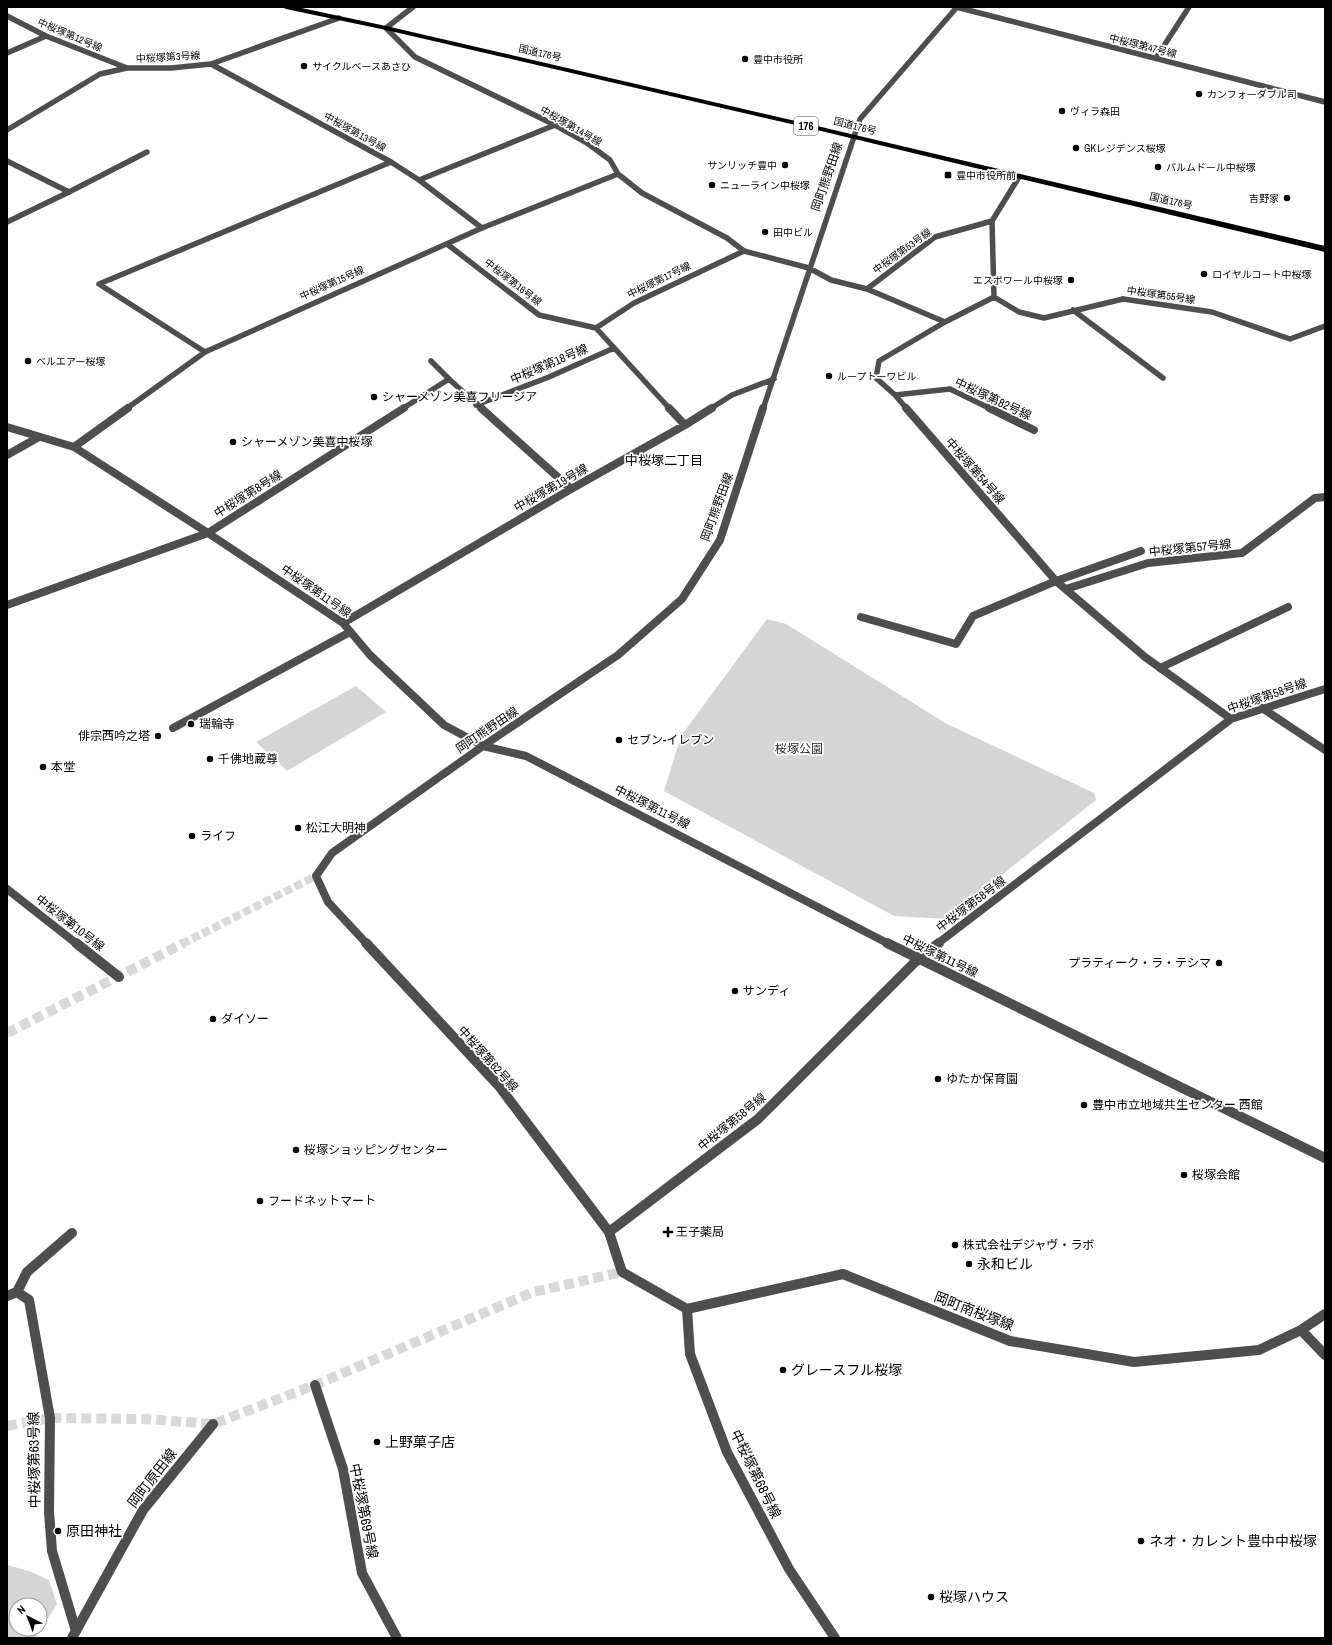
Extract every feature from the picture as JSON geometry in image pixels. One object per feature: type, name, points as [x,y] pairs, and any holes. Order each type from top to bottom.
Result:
[{"type":"highway","name":"国道176号","points":[[286,7],[386,28],[854,137],[1325,249]]},
{"type":"street","points":[[386,28],[413,7]]},
{"type":"street","name":"中桜塚第47号線","points":[[957,7],[1325,102]]},
{"type":"street","name":"岡町熊野田線","points":[[316,876],[332,853],[483,746],[618,655],[682,599],[720,540],[774,379],[809,268],[860,119],[957,7]]},
{"type":"street","points":[[1156,58],[1189,7]]},
{"type":"street","name":"中桜塚第12号線","points":[[7,16],[46,36],[127,68]]},
{"type":"street","name":"中桜塚第3号線","points":[[7,130],[100,74],[127,68],[171,68],[211,64],[339,18]]},
{"type":"street","name":"中桜塚第14号線","points":[[386,28],[415,57],[555,125],[610,160],[618,174],[642,193],[727,238],[744,251],[809,268]]},
{"type":"street","points":[[7,53],[46,36]]},
{"type":"street","name":"中桜塚第13号線","points":[[211,64],[391,162],[419,180],[482,228]]},
{"type":"street","points":[[419,180],[555,125]]},
{"type":"street","points":[[7,222],[148,152]]},
{"type":"street","points":[[7,161],[69,192]]},
{"type":"street","points":[[205,352],[98,284],[391,162]]},
{"type":"street","name":"中桜塚第15号線","points":[[74,447],[205,352],[482,228],[618,174]]},
{"type":"street","points":[[994,297],[992,221],[1019,177]]},
{"type":"street","name":"中桜塚第53号線","points":[[867,289],[936,237],[992,221]]},
{"type":"street","name":"中桜塚第16号線","points":[[448,244],[539,315],[596,328]]},
{"type":"street","name":"中桜塚第17号線","points":[[596,328],[634,303],[744,251]]},
{"type":"street","name":"中桜塚第53号線","points":[[809,268],[831,280],[867,289],[945,322]]},
{"type":"street","name":"中桜塚第55号線","points":[[994,297],[1019,312],[1044,318],[1123,299],[1212,312],[1290,339],[1325,326]]},
{"type":"street","name":"中桜塚第54号線","points":[[994,297],[945,322],[879,361],[876,378],[895,395],[1056,581],[1160,668],[1231,719]]},
{"type":"street","points":[[1073,310],[1163,378]]},
{"type":"street","points":[[596,328],[685,425]]},
{"type":"street","name":"中桜塚第18号線","points":[[476,405],[549,377],[614,348]]},
{"type":"street","points":[[431,361],[448,380],[571,489]]},
{"type":"street","name":"中桜塚第19号線","points":[[343,623],[571,489],[685,425],[732,395],[774,379]]},
{"type":"street","name":"中桜塚第8号線","points":[[7,605],[208,533],[448,380]]},
{"type":"street","name":"中桜塚第82号線","points":[[895,395],[950,389],[1034,430]]},
{"type":"street","name":"中桜塚第11号線","points":[[7,427],[74,447],[208,533],[343,623],[370,655],[444,725],[483,746],[526,756],[918,959],[1325,1158]]},
{"type":"street","points":[[7,455],[39,437]]},
{"type":"street","name":"中桜塚第57号線","points":[[1066,589],[1148,563],[1242,553],[1315,498],[1325,496]]},
{"type":"street","points":[[860,617],[956,644],[973,616],[1056,581],[1141,551]]},
{"type":"street","points":[[1160,668],[1288,608]]},
{"type":"street","points":[[173,728],[350,632]]},
{"type":"street","name":"中桜塚第58号線","points":[[609,1232],[758,1119],[918,959],[1231,719],[1325,689]]},
{"type":"street","points":[[1262,708],[1325,750]]},
{"type":"street","name":"中桜塚第62号線","points":[[316,876],[328,902],[499,1086],[609,1232],[622,1272],[687,1309]]},
{"type":"street","name":"中桜塚第10号線","points":[[7,889],[119,977]]},
{"type":"street","name":"中桜塚第63号線","points":[[72,1233],[27,1272],[12,1294],[29,1300],[31,1308],[50,1418],[49,1512],[52,1551],[74,1634]]},
{"type":"street","name":"岡町南桜塚線","points":[[687,1309],[843,1274],[1010,1341],[1134,1362],[1259,1350],[1301,1330],[1325,1314]]},
{"type":"street","name":"中桜塚第68号線","points":[[687,1309],[690,1354],[728,1452],[789,1569],[835,1638]]},
{"type":"street","points":[[1301,1330],[1325,1355]]},
{"type":"street","name":"中桜塚第69号線","points":[[315,1385],[343,1469],[362,1573],[397,1638]]},
{"type":"street","name":"岡町原田線","points":[[74,1634],[143,1510],[213,1424]]},
{"type":"green space","name":"桜塚公園","points":[[767,619],[786,624],[947,724],[1094,793],[1096,800],[946,919],[894,916],[664,791],[681,736]]},
{"type":"green space","points":[[356,686],[386,712],[287,771],[256,742]]},
{"type":"green space","points":[[7,1565],[29,1571],[49,1580],[57,1604],[48,1618],[48,1597],[8,1597],[8,1637],[35,1638],[7,1638]]},
{"type":"tunnel","points":[[182,944],[316,876]]},
{"type":"tunnel","points":[[7,1033],[184,943]]},
{"type":"tunnel","points":[[7,1426],[50,1418],[145,1419],[213,1424],[315,1385],[533,1292],[622,1272]]},
{"type":"place","name":"豊中市役所","points":[[745,59]]},
{"type":"place","name":"サイクルベースあさひ","points":[[304,66]]},
{"type":"place","name":"カンフォーダブル司","points":[[1199,94]]},
{"type":"place","name":"ヴィラ森田","points":[[1062,111]]},
{"type":"place","name":"GKレジデンス桜塚","points":[[1076,148]]},
{"type":"place","name":"サンリッチ豊中","points":[[785,165]]},
{"type":"place","name":"パルムドール中桜塚","points":[[1158,167]]},
{"type":"place","name":"豊中市役所前","points":[[948,175]]},
{"type":"place","name":"ニューライン中桜塚","points":[[712,185]]},
{"type":"place","name":"吉野家","points":[[1287,198]]},
{"type":"place","name":"田中ビル","points":[[765,232]]},
{"type":"place","name":"ロイヤルコート中桜塚","points":[[1204,274]]},
{"type":"place","name":"エスポワール中桜塚","points":[[1071,280]]},
{"type":"place","name":"ベルエアー桜塚","points":[[28,361]]},
{"type":"place","name":"ループトーワビル","points":[[829,376]]},
{"type":"place","name":"シャーメゾン美喜フリージア","points":[[374,397]]},
{"type":"place","name":"シャーメゾン美喜中桜塚","points":[[233,442]]},
{"type":"place","name":"瑞輪寺","points":[[191,724]]},
{"type":"place","name":"俳宗西吟之塔","points":[[158,736]]},
{"type":"place","name":"セブン-イレブン","points":[[619,740]]},
{"type":"place","name":"千佛地蔵尊","points":[[210,759]]},
{"type":"place","name":"本堂","points":[[43,767]]},
{"type":"place","name":"松江大明神","points":[[298,828]]},
{"type":"place","name":"ライフ","points":[[192,836]]},
{"type":"place","name":"プラティーク・ラ・テシマ","points":[[1219,963]]},
{"type":"place","name":"サンディ","points":[[735,991]]},
{"type":"place","name":"ダイソー","points":[[213,1019]]},
{"type":"place","name":"ゆたか保育園","points":[[938,1079]]},
{"type":"place","name":"豊中市立地域共生センター 西館","points":[[1084,1105]]},
{"type":"place","name":"桜塚ショッピングセンター","points":[[296,1150]]},
{"type":"place","name":"桜塚会館","points":[[1184,1175]]},
{"type":"place","name":"フードネットマート","points":[[260,1201]]},
{"type":"place","name":"王子薬局","points":[[668,1232]]},
{"type":"place","name":"株式会社デジャヴ・ラボ","points":[[955,1245]]},
{"type":"place","name":"永和ビル","points":[[969,1264]]},
{"type":"place","name":"グレースフル桜塚","points":[[783,1370]]},
{"type":"place","name":"上野菓子店","points":[[377,1442]]},
{"type":"place","name":"原田神社","points":[[58,1531]]},
{"type":"place","name":"ネオ・カレント豊中中桜塚","points":[[1141,1541]]},
{"type":"place","name":"桜塚ハウス","points":[[931,1597]]},
{"type":"district","name":"中桜塚二丁目","points":[[664,460]]}]
